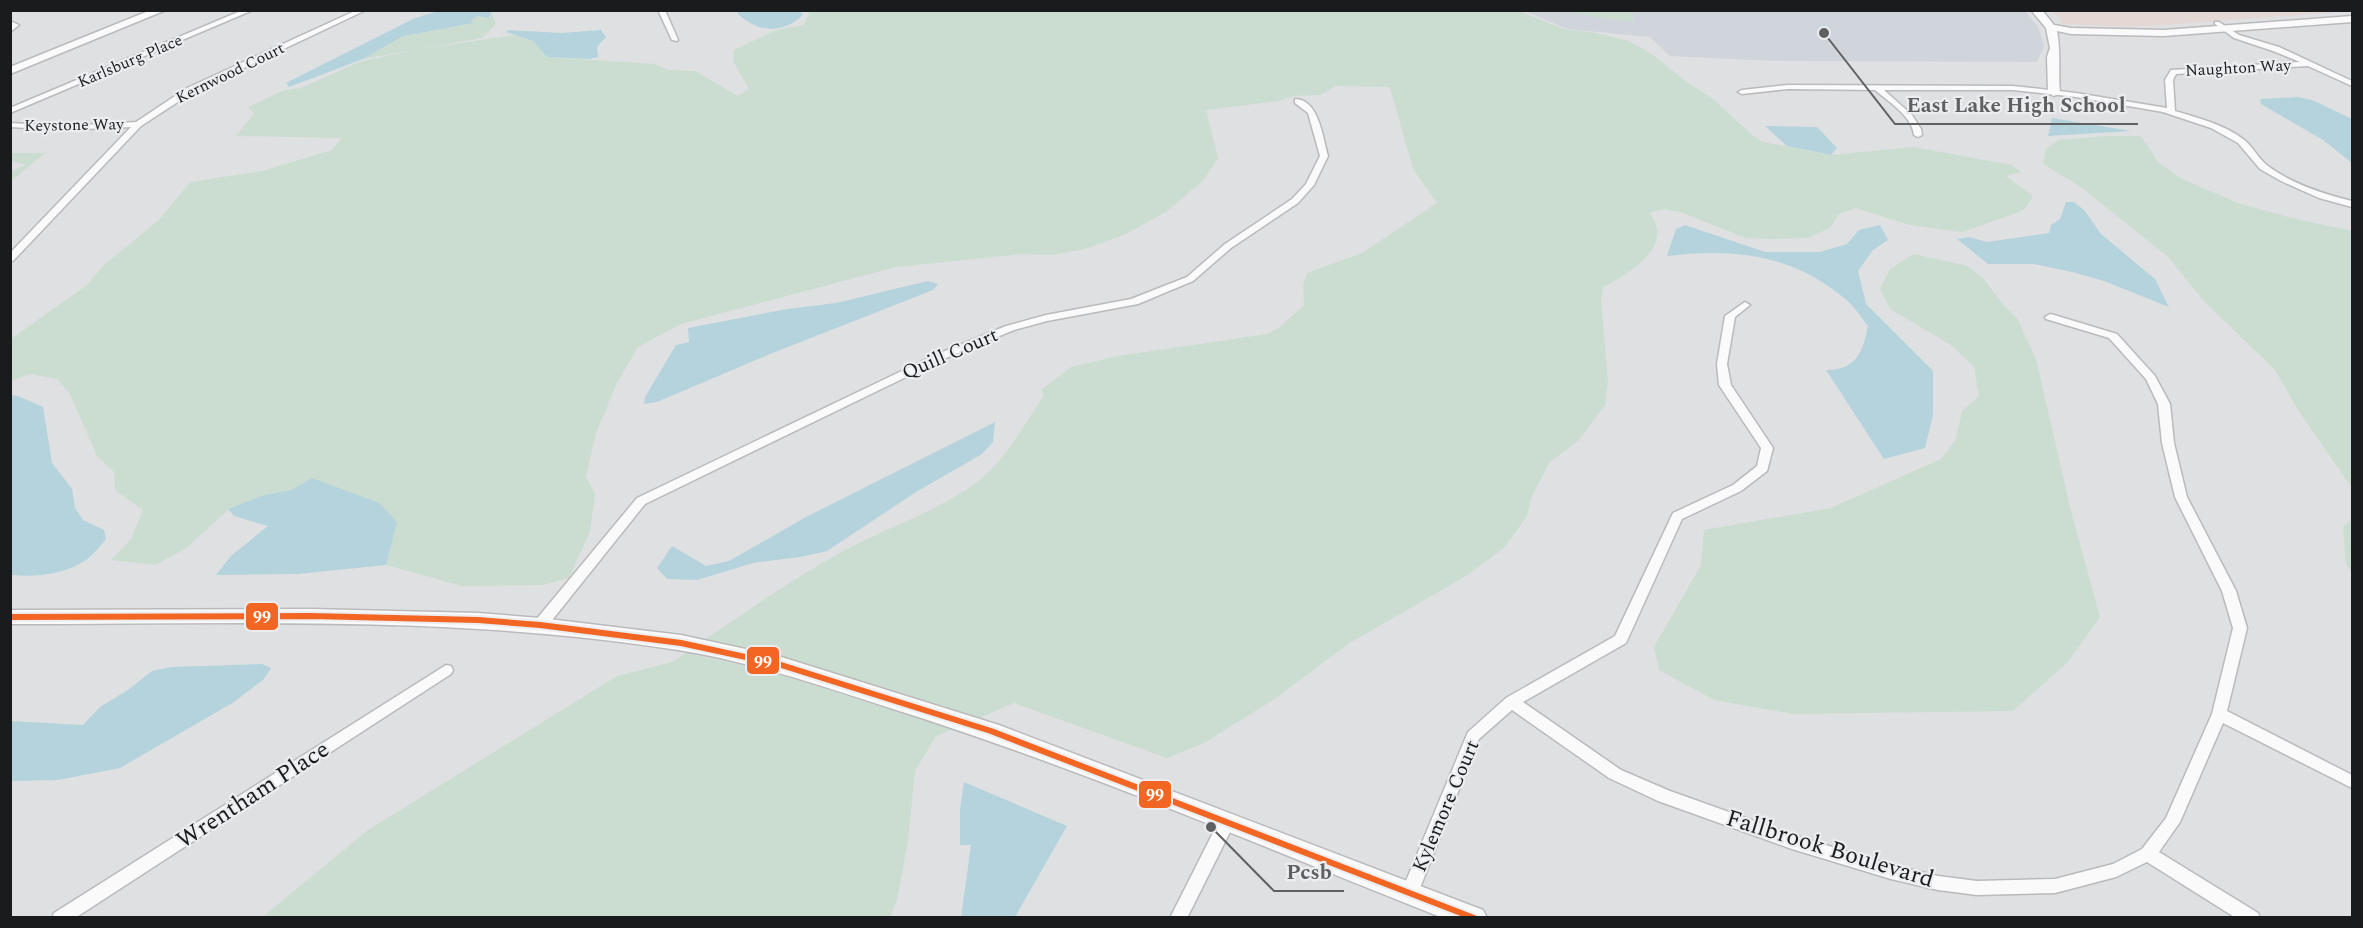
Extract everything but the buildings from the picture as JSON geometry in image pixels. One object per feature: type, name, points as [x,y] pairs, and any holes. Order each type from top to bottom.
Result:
[{"type":"street","points":[[10,70],[161,10]]},
{"type":"street","name":"Karlsburg Place","points":[[10,111],[250,10]]},
{"type":"street","name":"Kernwood Court","points":[[10,259],[138,124],[190,90],[363,10]]},
{"type":"street","points":[[661,10],[675,40]]},
{"type":"street","points":[[2036,10],[2051,27],[2055,48],[2052,57],[2054,93]]},
{"type":"street","points":[[2224,26],[2352,12]]},
{"type":"street","points":[[2051,27],[2125,34],[2352,19]]},
{"type":"street","points":[[2224,26],[2254,44],[2273,48],[2352,84]]},
{"type":"street","points":[[2224,26],[2271,44],[2273,48]]},
{"type":"street","name":"Naughton Way","points":[[2171,112],[2169,80],[2174,72],[2308,64]]},
{"type":"street","points":[[1742,92],[1788,87],[2013,88],[2171,112],[2214,126],[2241,141],[2264,167],[2284,179],[2322,196],[2352,204]]},
{"type":"street","points":[[1878,88],[1913,121],[1919,129],[1918,135]]},
{"type":"street","name":"Quill Court","points":[[540,625],[642,501],[650,496],[937,358],[1010,328],[1046,318],[1134,302],[1190,279],[1228,246],[1295,201],[1310,184],[1324,156],[1312,112],[1298,101]]},
{"type":"street","name":"Keystone Way","points":[[10,125],[63,128],[138,124]]},
{"type":"street","name":"Kylemore Court","points":[[1410,893],[1473,736],[1511,702],[1621,639],[1677,516],[1737,488],[1763,468],[1767,448],[1725,385],[1722,364],[1730,316],[1745,305]]},
{"type":"street","name":"Fallbrook Boulevard","points":[[1511,702],[1616,774],[1648,789],[1792,842],[1938,884],[1977,888],[2055,886],[2116,870],[2148,854],[2172,822],[2219,714],[2240,628],[2229,591],[2181,497],[2168,443],[2164,404],[2151,378],[2113,336],[2050,317]]},
{"type":"street","points":[[10,617],[311,616],[478,620],[540,625],[681,643],[778,664],[991,731],[1474,918]]},
{"type":"street","name":"Wrentham Place","points":[[60,918],[446,670]]},
{"type":"street","points":[[2219,714],[2352,782]]},
{"type":"street","points":[[1178,918],[1227,822]]},
{"type":"street","points":[[2148,854],[2252,918]]},
{"type":"shaded area","points":[[2352,10],[2149,26],[2062,24],[2059,16],[2051,11]]},
{"type":"shaded area","points":[[1525,11],[2025,11],[2038,27],[2044,46],[2037,62],[1775,61],[1670,56],[1650,37],[1567,29]]},
{"type":"green space","points":[[810,11],[1519,11],[1564,29],[1597,33],[1629,41],[1653,55],[1688,83],[1712,98],[1752,135],[1763,142],[1831,155],[1913,147],[2012,165],[2021,172],[2006,176],[2033,196],[2025,209],[1962,232],[1909,225],[1856,208],[1839,214],[1830,228],[1808,238],[1746,238],[1683,213],[1666,209],[1650,212],[1656,225],[1657,235],[1654,245],[1640,263],[1603,287],[1601,301],[1608,381],[1605,405],[1579,440],[1550,462],[1532,496],[1527,516],[1504,548],[1466,576],[1348,644],[1276,698],[1206,742],[1167,758],[1014,703],[979,718],[783,657],[704,640],[828,559],[946,502],[977,482],[1014,442],[1044,395],[1041,390],[1071,367],[1118,356],[1267,334],[1279,328],[1304,305],[1303,285],[1307,273],[1362,253],[1437,203],[1413,169],[1390,87],[1335,86],[1321,95],[1294,96],[1278,101],[1206,110],[1218,158],[1203,181],[1166,212],[1126,234],[1085,249],[1052,255],[1023,254],[896,267],[681,324],[638,347],[616,385],[596,433],[586,476],[595,494],[590,532],[569,578],[542,585],[462,586],[386,565],[396,522],[312,478],[291,490],[264,495],[229,509],[185,549],[155,565],[111,560],[131,539],[143,510],[115,490],[114,472],[97,456],[70,394],[57,379],[30,374],[11,381],[11,339],[87,285],[104,265],[160,219],[190,182],[262,171],[332,150],[341,138],[236,136],[254,114],[248,107],[282,91],[301,88],[359,62],[419,49],[515,35],[533,41],[547,57],[655,64],[668,70],[695,71],[738,96],[749,89],[733,61],[734,50],[776,30],[804,25]]},
{"type":"green space","points":[[1571,11],[1633,11],[1634,22],[1590,16]]},
{"type":"green space","points":[[492,13],[496,24],[482,38],[363,59],[403,36],[470,21],[477,16],[489,18]]},
{"type":"green space","points":[[2141,136],[2158,162],[2182,179],[2238,203],[2352,231],[2352,488],[2298,410],[2275,370],[2203,300],[2168,257],[2081,187],[2043,164],[2046,149],[2059,140]]},
{"type":"green space","points":[[11,153],[45,153],[11,181],[11,171],[27,165],[11,161]]},
{"type":"green space","points":[[1914,254],[1968,266],[1983,278],[2017,318],[2036,359],[2071,511],[2100,617],[2067,663],[2013,711],[1793,714],[1714,700],[1659,670],[1654,647],[1701,565],[1704,530],[1831,508],[1941,459],[1956,439],[1962,411],[1979,396],[1974,367],[1951,345],[1890,309],[1880,289],[1890,269]]},
{"type":"green space","points":[[2352,519],[2352,571],[2346,565],[2343,527]]},
{"type":"green space","points":[[686,653],[773,672],[953,729],[936,736],[915,771],[908,841],[897,900],[890,917],[261,918],[368,830],[617,676],[672,662]]},
{"type":"water","points":[[438,11],[492,11],[489,18],[477,16],[471,21],[473,23],[403,36],[363,59],[289,87],[286,83],[415,18]]},
{"type":"water","points":[[738,11],[800,11],[803,15],[787,26],[771,29],[754,25],[738,14]]},
{"type":"water","points":[[508,30],[562,33],[601,30],[606,37],[597,47],[598,57],[590,59],[547,57],[533,41],[506,32]]},
{"type":"water","points":[[2298,97],[2312,100],[2352,119],[2352,163],[2323,140],[2261,104],[2260,99]]},
{"type":"water","points":[[2052,118],[2131,131],[2048,136]]},
{"type":"water","points":[[1765,126],[1817,127],[1837,148],[1831,155],[1787,146]]},
{"type":"water","points":[[2066,202],[2074,202],[2085,211],[2101,234],[2155,279],[2169,307],[2104,281],[2072,272],[2034,264],[1988,264],[1957,239],[1969,237],[1987,242],[2049,233],[2051,225],[2060,219]]},
{"type":"water","points":[[1685,225],[1765,252],[1820,252],[1847,244],[1859,230],[1880,225],[1888,240],[1873,250],[1858,271],[1866,304],[1933,371],[1933,415],[1925,448],[1884,459],[1826,370],[1845,367],[1852,363],[1864,343],[1868,326],[1847,301],[1824,283],[1782,263],[1738,254],[1667,256],[1676,229]]},
{"type":"water","points":[[928,281],[938,284],[933,290],[770,354],[657,402],[644,404],[645,397],[676,345],[689,342],[688,328],[787,309],[836,303]]},
{"type":"water","points":[[11,395],[43,407],[52,463],[72,489],[75,508],[83,520],[104,530],[106,539],[91,556],[59,572],[30,576],[11,575]]},
{"type":"water","points":[[995,422],[993,442],[982,454],[916,492],[827,551],[753,563],[697,580],[667,579],[657,568],[672,546],[706,566],[729,561],[806,517]]},
{"type":"water","points":[[312,478],[379,503],[397,522],[386,565],[298,574],[216,575],[231,556],[268,526],[234,516],[228,509],[264,495],[291,490]]},
{"type":"water","points":[[262,664],[271,668],[263,680],[234,702],[120,768],[58,780],[11,781],[11,721],[83,725],[100,707],[128,690],[152,671],[171,667]]},
{"type":"water","points":[[964,782],[1067,826],[1015,917],[961,917],[971,845],[960,845],[960,810]]},
{"type":"transit line","name":"99","points":[[10,617],[311,616],[478,620],[540,625],[681,643],[778,664],[991,731],[1474,918]]},
{"type":"place","name":"East Lake High School","points":[[1824,33]]},
{"type":"place","name":"Pcsb","points":[[1211,827]]}]
